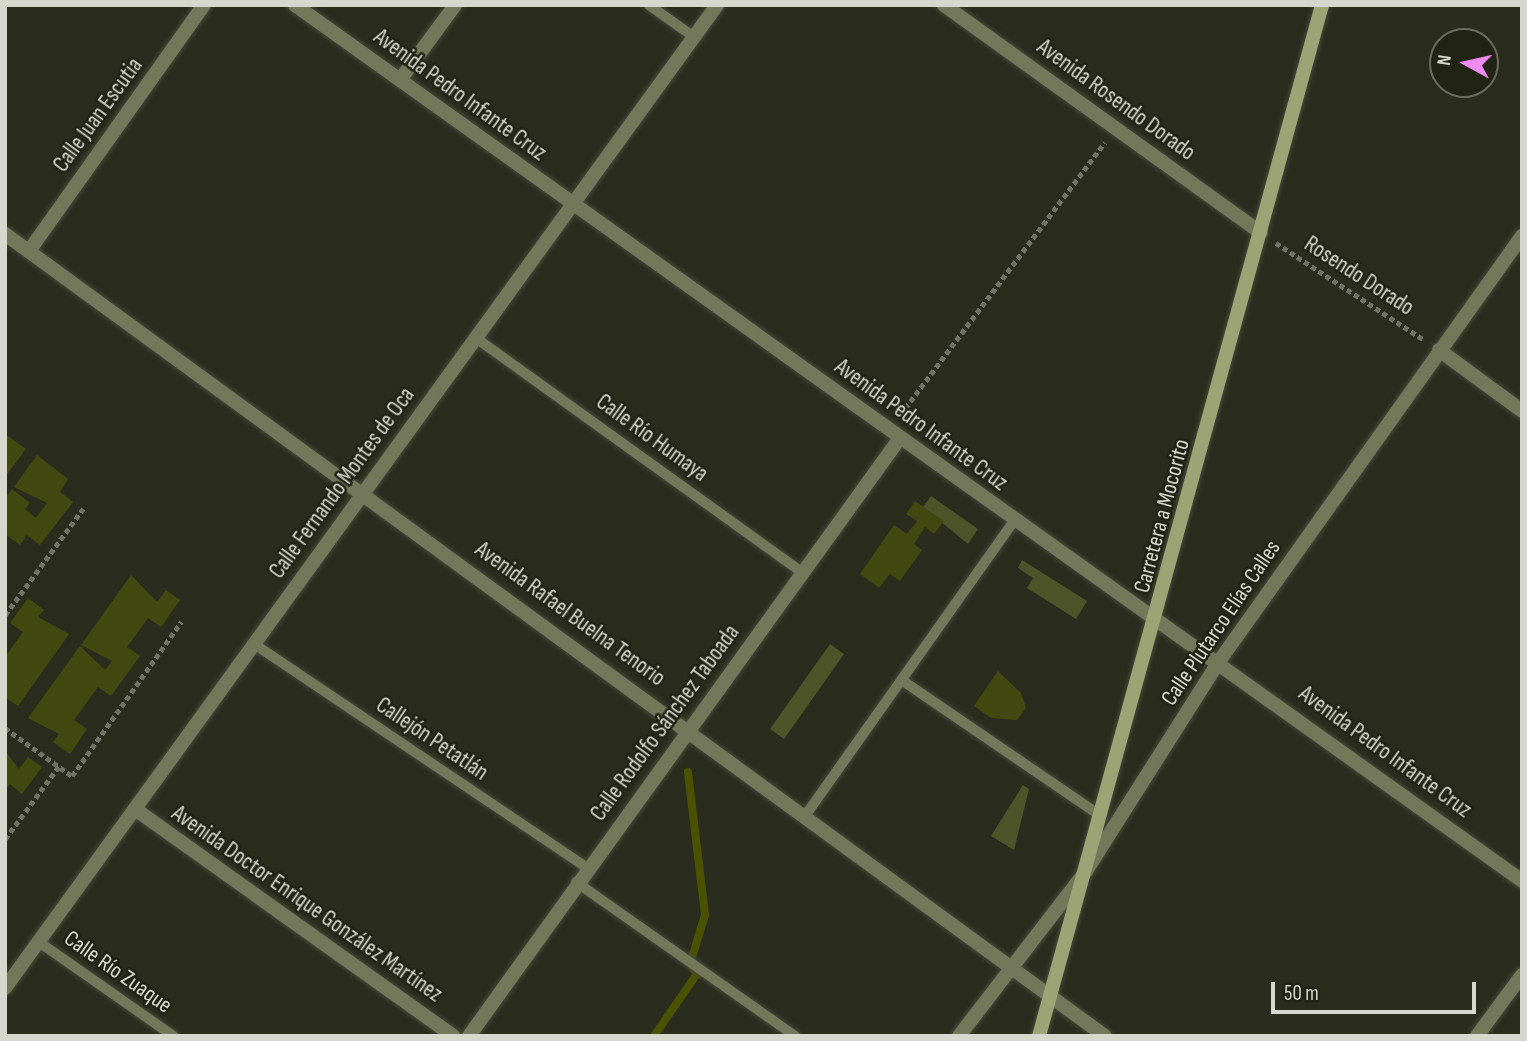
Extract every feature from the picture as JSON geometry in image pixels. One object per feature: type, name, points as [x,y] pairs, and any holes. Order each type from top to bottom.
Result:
[{"type":"main road","name":"Carretera a Mocorito","points":[[1039,1036],[1158,618],[1322,5]]},
{"type":"street","name":"Calle Juan Escutia","points":[[29,251],[204,5]]},
{"type":"street","name":"Avenida Pedro Infante Cruz","points":[[295,5],[1014,521],[1220,660],[1522,881]]},
{"type":"street","points":[[400,80],[455,5]]},
{"type":"street","name":"Calle Fernando Montes de Oca","points":[[5,988],[717,5]]},
{"type":"street","name":"Avenida Rosendo Dorado","points":[[944,5],[1261,233]]},
{"type":"street","name":"Avenida Rafael Buelna Tenorio","points":[[5,234],[365,491],[1105,1036]]},
{"type":"street","name":"Calle Plutarco Elías Calles","points":[[959,1036],[1009,965],[1086,871],[1220,660],[1522,236]]},
{"type":"street","points":[[1439,350],[1522,411]]},
{"type":"street","name":"Calle Rodolfo Sánchez Taboada","points":[[469,1036],[576,882],[803,573],[895,434]]},
{"type":"street","name":"Avenida Doctor Enrique González Martínez","points":[[135,809],[453,1036]]},
{"type":"street","points":[[1477,1036],[1522,975]]},
{"type":"lane","points":[[649,5],[694,37]]},
{"type":"lane","name":"Calle Río Humaya","points":[[476,338],[803,573]]},
{"type":"lane","points":[[805,816],[1014,521]]},
{"type":"lane","name":"Callejón Petatlán","points":[[254,644],[587,868]]},
{"type":"lane","points":[[903,681],[1101,816]]},
{"type":"lane","points":[[576,882],[796,1036]]},
{"type":"lane","name":"Calle Río Zuaque","points":[[38,942],[173,1036]]},
{"type":"path","points":[[895,434],[1116,128]]},
{"type":"path","name":"Rosendo Dorado","points":[[1261,233],[1439,350]]},
{"type":"path","points":[[5,615],[83,509]]},
{"type":"path","points":[[5,728],[72,776],[181,622]]},
{"type":"path","points":[[5,839],[59,766]]},
{"type":"green space","points":[[931,496],[978,529],[968,544],[923,507]]},
{"type":"green space","points":[[1022,560],[1087,601],[1076,619],[1027,588],[1033,578],[1018,568]]},
{"type":"green space","points":[[830,644],[844,654],[784,739],[770,729]]},
{"type":"green space","points":[[1023,785],[1029,789],[1014,850],[991,836]]},
{"type":"building","points":[[5,434],[26,449],[5,477]]},
{"type":"building","points":[[37,455],[68,479],[60,492],[73,502],[40,545],[27,535],[20,545],[5,534],[5,499],[12,489],[30,503],[25,509],[36,518],[47,503],[14,487]]},
{"type":"building","points":[[915,501],[944,521],[934,534],[925,527],[914,544],[922,550],[900,581],[890,574],[879,588],[860,574],[894,525],[907,534],[917,521],[906,514]]},
{"type":"building","points":[[131,575],[157,602],[166,590],[180,600],[161,627],[148,618],[127,647],[140,656],[111,696],[98,687],[74,720],[87,729],[70,754],[53,742],[59,734],[28,718],[80,646],[105,670],[112,661],[81,645]]},
{"type":"building","points":[[28,598],[44,610],[38,617],[69,634],[18,706],[5,697],[5,657],[23,632],[10,623]]},
{"type":"building","points":[[998,671],[1021,693],[1026,708],[1017,720],[991,718],[974,706]]},
{"type":"building","points":[[5,751],[19,769],[28,757],[42,767],[22,794],[10,784],[5,790]]},
{"type":"waterway","points":[[654,1036],[697,974],[690,964],[705,915],[688,772]]}]
